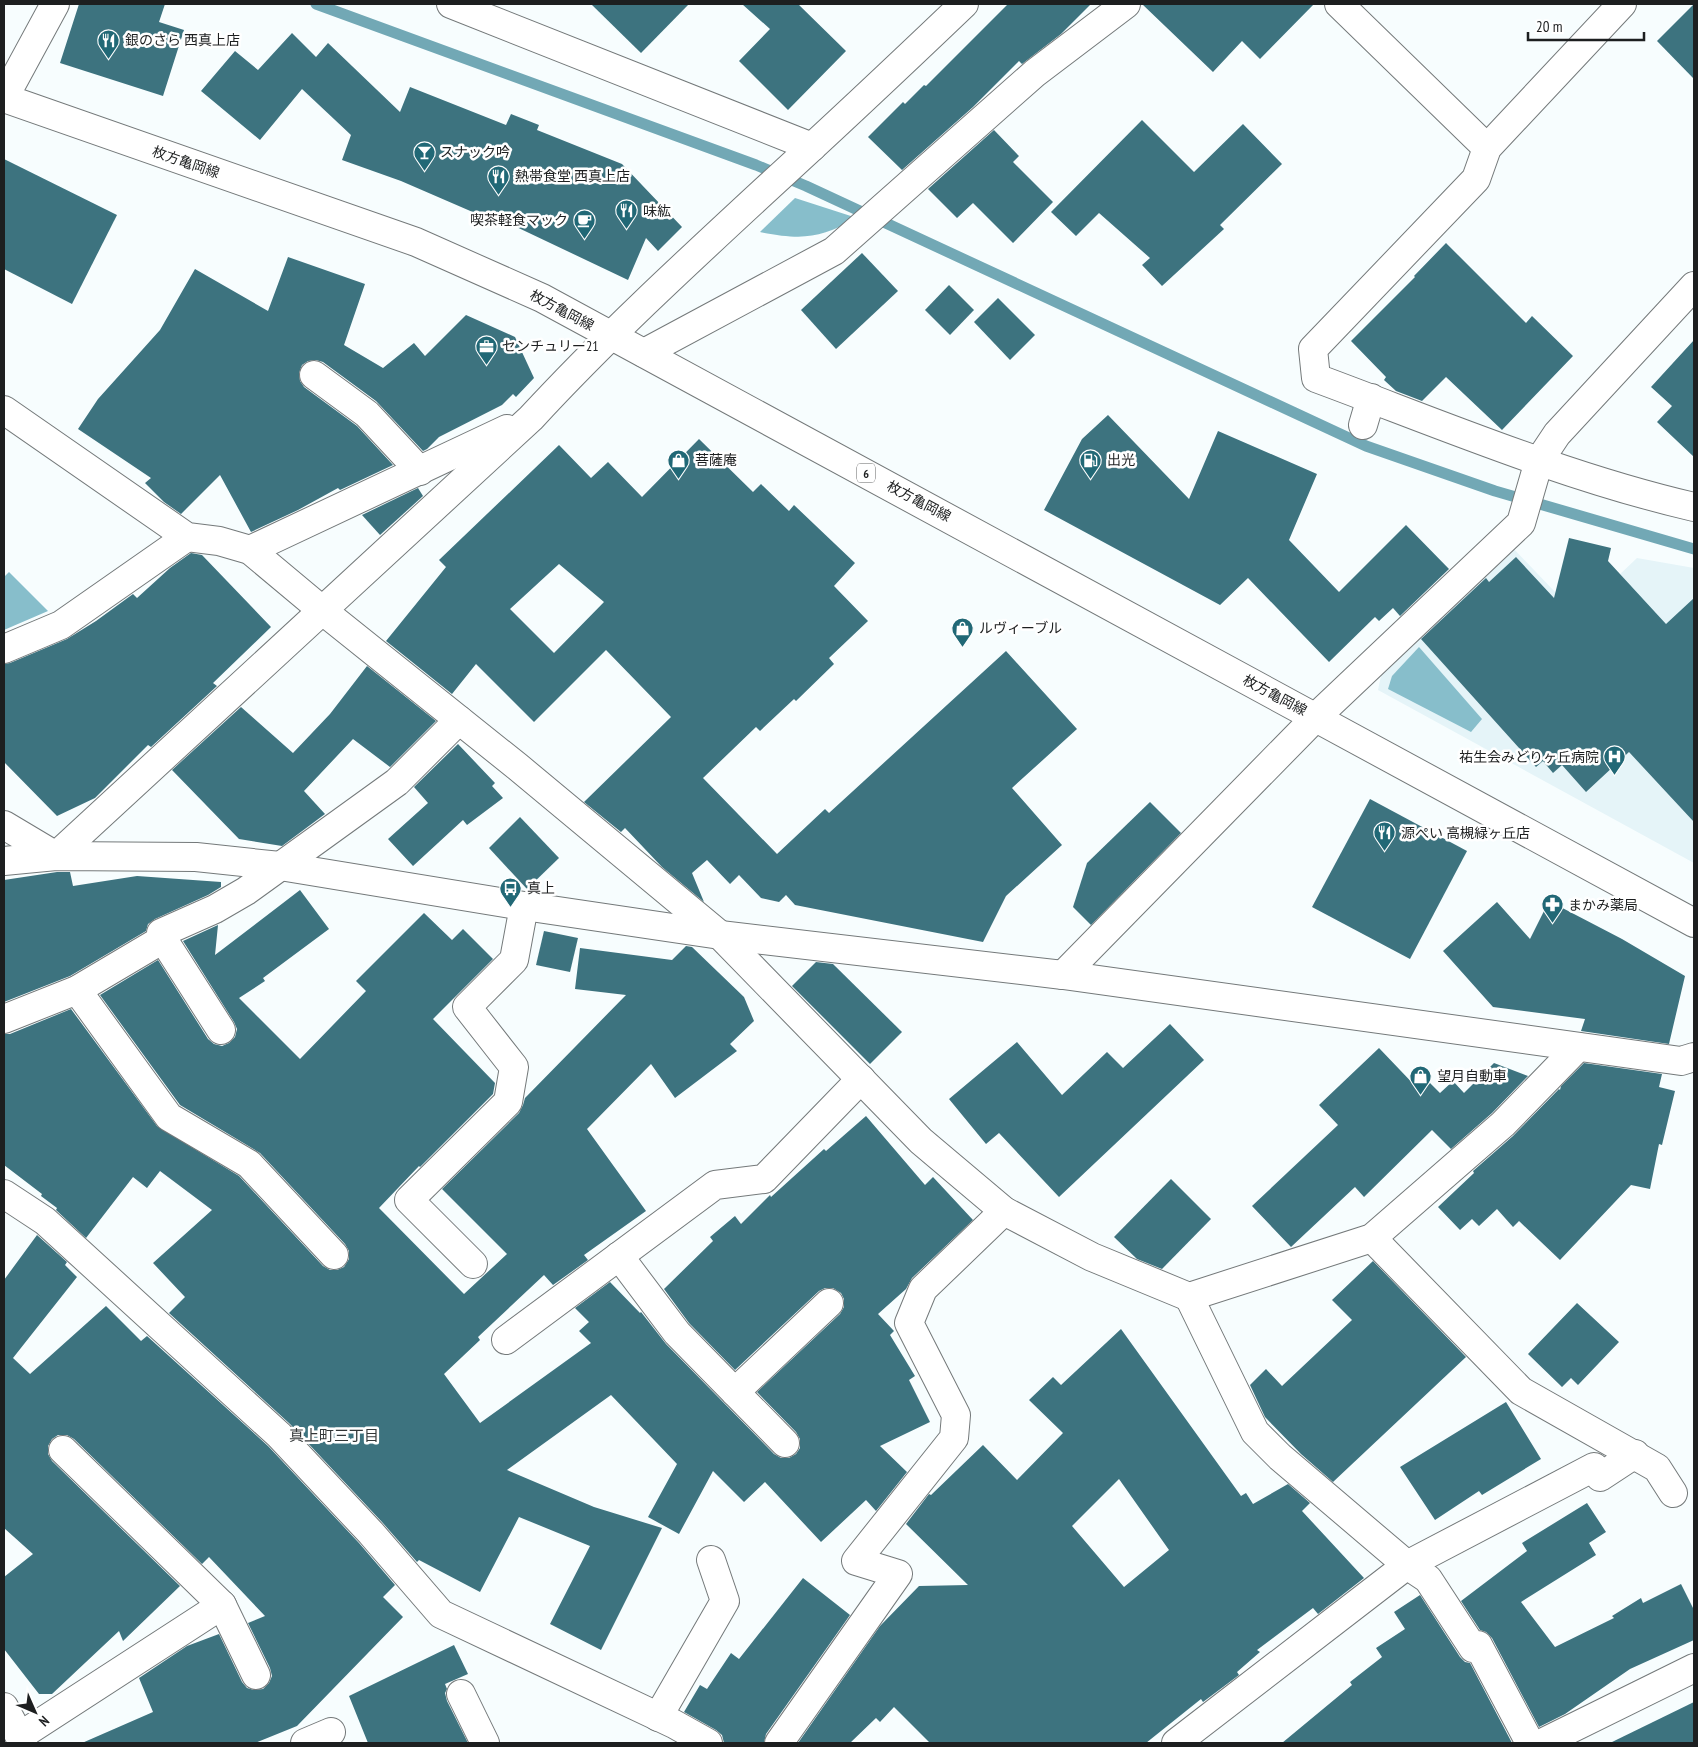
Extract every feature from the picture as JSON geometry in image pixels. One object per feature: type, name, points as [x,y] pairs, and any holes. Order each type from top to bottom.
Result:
[{"type":"street","points":[[4,98],[55,4]]},
{"type":"street","points":[[451,4],[812,147]]},
{"type":"street","points":[[56,856],[531,418],[610,336],[964,4]]},
{"type":"street","points":[[644,353],[834,251],[1035,72],[1126,4]]},
{"type":"street","points":[[1339,4],[1487,148]]},
{"type":"street","points":[[1622,4],[1487,148],[1476,180],[1313,348],[1316,378],[1371,398],[1536,472],[1694,507]]},
{"type":"street","name":"枚方亀岡線","points":[[4,98],[416,242],[542,298],[1694,923]]},
{"type":"street","points":[[1063,975],[1316,717],[1521,522],[1536,472],[1557,434],[1694,286]]},
{"type":"street","points":[[314,375],[367,414],[420,471]]},
{"type":"street","points":[[1363,425],[1371,398]]},
{"type":"street","points":[[4,410],[187,537],[219,541],[250,550],[518,767],[720,935],[921,1140],[1004,1211],[1092,1257],[1189,1296],[1372,1238],[1503,1124],[1578,1047]]},
{"type":"street","points":[[250,550],[531,418]]},
{"type":"street","points":[[4,649],[61,625],[187,537]]},
{"type":"street","points":[[221,1030],[163,940],[162,933],[215,909],[246,891],[397,782],[459,720]]},
{"type":"street","points":[[4,825],[56,856]]},
{"type":"street","points":[[4,861],[56,856],[196,857],[280,866],[524,906],[720,935],[1063,975],[1680,1060],[1694,1057]]},
{"type":"street","points":[[473,1264],[409,1200],[508,1102],[514,1067],[467,1007],[514,960],[524,906]]},
{"type":"street","points":[[4,1019],[77,990],[163,940]]},
{"type":"street","points":[[77,990],[169,1117],[249,1164],[334,1255]]},
{"type":"street","points":[[506,1340],[715,1185],[764,1179],[861,1079]]},
{"type":"street","points":[[4,1194],[45,1221],[279,1436],[371,1533],[441,1614],[658,1717],[708,1743]]},
{"type":"street","points":[[780,1743],[898,1574],[856,1561],[954,1438],[956,1415],[909,1323],[923,1289],[1004,1211]]},
{"type":"street","points":[[1372,1238],[1521,1390],[1657,1468],[1672,1493]]},
{"type":"street","points":[[619,1256],[677,1333],[785,1443]]},
{"type":"street","points":[[1189,1296],[1255,1432],[1280,1457],[1407,1565],[1428,1579],[1473,1648],[1478,1645],[1530,1743]]},
{"type":"street","points":[[734,1392],[829,1303]]},
{"type":"street","points":[[64,1450],[222,1605],[256,1675]]},
{"type":"street","points":[[1176,1743],[1407,1565],[1594,1466],[1600,1477],[1635,1454]]},
{"type":"street","points":[[658,1717],[725,1601],[711,1560]]},
{"type":"street","points":[[4,1707],[22,1740],[222,1605]]},
{"type":"street","points":[[1542,1743],[1694,1668]]},
{"type":"street","points":[[461,1694],[485,1743]]},
{"type":"street","points":[[306,1743],[331,1732]]},
{"type":"shaded area","points":[[795,198],[857,218],[832,230],[810,236],[799,237],[760,232]]},
{"type":"shaded area","name":"祐生会みどりヶ丘病院","points":[[1512,547],[1577,615],[1637,558],[1694,568],[1694,863],[1378,690],[1382,671]]},
{"type":"shaded area","points":[[9,572],[48,611],[4,630],[4,577]]},
{"type":"shaded area","points":[[1419,647],[1482,719],[1471,732],[1388,689],[1392,676]]},
{"type":"building","points":[[79,4],[165,4],[159,22],[184,30],[163,96],[60,63]]},
{"type":"building","points":[[591,4],[689,4],[641,53]]},
{"type":"building","points":[[742,4],[798,4],[846,51],[788,110],[739,61],[770,29]]},
{"type":"building","points":[[1008,4],[1091,4],[1061,34],[1022,64],[1019,61],[973,107],[902,170],[868,137],[903,102],[905,104],[924,85],[926,86]]},
{"type":"building","points":[[1142,4],[1314,4],[1260,59],[1242,41],[1213,72]]},
{"type":"building","points":[[1694,4],[1694,79],[1657,41]]},
{"type":"building","points":[[292,33],[316,57],[328,43],[400,112],[410,87],[506,125],[511,114],[539,125],[537,130],[622,164],[682,227],[658,251],[646,238],[628,280],[506,222],[505,226],[401,181],[342,160],[351,135],[302,89],[260,140],[201,91],[235,51],[258,70]]},
{"type":"building","points":[[1142,120],[1194,172],[1243,124],[1282,164],[1220,225],[1224,229],[1162,286],[1142,265],[1150,258],[1099,213],[1076,236],[1051,212]]},
{"type":"building","points":[[994,130],[1019,156],[1013,162],[1053,202],[1013,243],[973,203],[957,218],[928,189]]},
{"type":"building","points":[[4,159],[117,215],[72,304],[4,269]]},
{"type":"building","points":[[1446,243],[1526,323],[1532,316],[1573,356],[1502,430],[1446,377],[1422,401],[1396,391],[1384,380],[1386,377],[1351,341]]},
{"type":"building","points":[[862,253],[898,291],[836,349],[801,310]]},
{"type":"building","points":[[288,257],[365,284],[344,345],[383,368],[414,343],[425,356],[466,315],[515,337],[534,378],[516,397],[513,394],[502,405],[439,437],[423,451],[376,401],[323,362],[316,360],[308,361],[302,365],[299,373],[300,381],[304,387],[357,426],[393,465],[340,490],[338,488],[298,510],[251,532],[220,475],[181,514],[164,502],[145,483],[151,478],[78,429],[98,399],[160,330],[195,269],[268,311]]},
{"type":"building","points":[[949,285],[974,310],[950,335],[925,310]]},
{"type":"building","points":[[998,298],[1035,335],[1010,360],[974,322]]},
{"type":"building","points":[[1694,340],[1694,457],[1657,422],[1672,406],[1651,387]]},
{"type":"building","points":[[1108,415],[1189,499],[1218,431],[1317,474],[1289,540],[1339,592],[1406,525],[1449,569],[1400,616],[1393,608],[1379,621],[1375,617],[1329,662],[1248,578],[1220,605],[1044,510],[1082,439]]},
{"type":"building","points":[[699,439],[753,492],[761,484],[789,511],[794,505],[855,563],[834,586],[868,621],[829,658],[834,664],[796,701],[794,699],[760,731],[756,727],[703,778],[777,854],[825,809],[829,813],[1006,651],[1077,729],[1012,788],[1062,845],[1006,896],[983,942],[795,905],[786,895],[779,902],[761,898],[739,875],[730,884],[707,860],[692,873],[704,902],[662,867],[625,828],[621,832],[584,802],[671,717],[606,650],[534,722],[476,664],[452,694],[386,641],[446,567],[439,560],[559,445],[591,478],[608,462],[642,497]],"holes":[[[559,564],[604,602],[554,653],[510,609]]]},
{"type":"building","points":[[418,488],[423,496],[380,535],[362,515]]},
{"type":"building","name":"祐生会みどりヶ丘病院","points":[[1569,538],[1611,548],[1608,561],[1666,624],[1694,598],[1694,822],[1629,752],[1586,792],[1562,765],[1553,773],[1543,761],[1536,767],[1421,639],[1486,578],[1489,582],[1516,557],[1554,598]]},
{"type":"building","points":[[191,553],[202,555],[271,627],[213,683],[217,686],[151,747],[148,745],[95,798],[57,816],[4,762],[4,664],[67,639],[133,594],[137,598],[170,568]]},
{"type":"building","points":[[367,666],[436,721],[390,767],[353,739],[304,791],[325,814],[282,846],[239,839],[172,770],[241,707],[293,753],[330,714]]},
{"type":"building","points":[[458,744],[495,783],[492,786],[503,798],[467,825],[463,820],[413,866],[388,839],[428,803],[414,787]]},
{"type":"building","points":[[1370,799],[1467,851],[1410,959],[1312,907]]},
{"type":"building","points":[[1150,802],[1181,833],[1091,925],[1073,907],[1087,863]]},
{"type":"building","points":[[520,817],[559,858],[527,889],[489,848]]},
{"type":"building","points":[[57,872],[70,872],[73,886],[137,876],[221,882],[221,887],[208,895],[155,919],[148,924],[146,931],[70,976],[4,1002],[4,880]]},
{"type":"building","points":[[300,890],[329,929],[263,978],[265,981],[239,998],[300,1059],[366,991],[356,981],[424,913],[452,940],[463,929],[493,959],[433,1019],[495,1083],[493,1094],[379,1208],[464,1294],[507,1254],[442,1189],[519,1113],[525,1098],[626,995],[575,989],[580,948],[672,960],[686,946],[692,947],[744,997],[754,1021],[730,1044],[737,1051],[675,1098],[651,1064],[587,1129],[646,1211],[584,1255],[588,1260],[553,1285],[544,1275],[478,1337],[480,1340],[444,1374],[480,1423],[591,1343],[579,1331],[589,1322],[575,1308],[610,1282],[641,1312],[666,1344],[774,1454],[781,1458],[789,1458],[796,1454],[800,1448],[800,1439],[796,1432],[757,1392],[840,1314],[844,1307],[844,1299],[841,1293],[833,1288],[825,1288],[819,1291],[735,1370],[689,1323],[664,1289],[713,1241],[710,1237],[735,1216],[741,1224],[770,1195],[771,1197],[824,1149],[826,1151],[866,1116],[925,1185],[933,1177],[973,1220],[912,1278],[906,1289],[878,1314],[894,1331],[890,1335],[915,1376],[909,1380],[930,1422],[880,1446],[907,1472],[876,1511],[866,1500],[821,1542],[765,1482],[744,1502],[713,1471],[679,1534],[648,1517],[677,1464],[611,1395],[507,1470],[594,1507],[662,1528],[601,1650],[550,1624],[590,1546],[519,1517],[480,1592],[419,1560],[417,1562],[290,1424],[169,1313],[185,1297],[153,1263],[212,1210],[160,1171],[147,1188],[133,1177],[86,1238],[56,1210],[57,1208],[41,1196],[42,1194],[4,1165],[4,1034],[10,1034],[71,1009],[157,1126],[239,1176],[323,1266],[330,1270],[344,1267],[349,1259],[349,1251],[345,1244],[260,1153],[180,1105],[100,995],[158,960],[208,1039],[214,1044],[222,1046],[229,1043],[235,1037],[237,1029],[234,1022],[183,941],[218,925],[215,955]]},
{"type":"building","points":[[1549,901],[1622,939],[1685,976],[1669,1044],[1581,1031],[1585,1019],[1493,1007],[1443,951],[1497,902],[1530,939]]},
{"type":"building","points":[[544,931],[578,938],[570,972],[536,965]]},
{"type":"building","points":[[816,962],[833,964],[902,1032],[870,1064],[792,986]]},
{"type":"building","points":[[1170,1024],[1204,1060],[1059,1197],[999,1133],[986,1144],[949,1099],[1017,1042],[1062,1095],[1107,1052],[1123,1068]]},
{"type":"building","points":[[1379,1048],[1421,1092],[1430,1083],[1440,1093],[1453,1081],[1464,1093],[1494,1063],[1528,1076],[1492,1113],[1451,1149],[1432,1130],[1364,1197],[1355,1187],[1291,1247],[1252,1206],[1338,1125],[1319,1105]]},
{"type":"building","points":[[1584,1063],[1662,1074],[1659,1087],[1675,1091],[1662,1145],[1659,1144],[1650,1189],[1631,1185],[1560,1260],[1519,1221],[1513,1227],[1497,1209],[1479,1226],[1472,1219],[1460,1230],[1438,1207],[1474,1173],[1473,1171],[1513,1136],[1560,1090],[1561,1086]]},
{"type":"building","points":[[1171,1179],[1211,1219],[1162,1269],[1137,1259],[1114,1237]]},
{"type":"building","points":[[37,1235],[67,1262],[65,1265],[77,1277],[13,1358],[30,1374],[106,1306],[141,1341],[147,1336],[268,1446],[359,1543],[395,1585],[383,1597],[403,1617],[297,1726],[255,1743],[82,1743],[153,1712],[139,1678],[187,1646],[219,1634],[242,1682],[247,1688],[254,1690],[263,1689],[269,1683],[272,1676],[248,1623],[265,1616],[209,1557],[202,1564],[74,1439],[67,1435],[58,1435],[52,1439],[48,1446],[48,1454],[52,1461],[180,1586],[123,1641],[119,1631],[52,1694],[39,1694],[4,1649],[4,1577],[33,1554],[4,1528],[4,1280]]},
{"type":"building","points":[[1373,1261],[1466,1357],[1333,1482],[1301,1454],[1265,1417],[1250,1385],[1266,1369],[1282,1386],[1352,1320],[1332,1300]]},
{"type":"building","points":[[1577,1303],[1619,1342],[1578,1385],[1571,1378],[1562,1387],[1528,1354]]},
{"type":"building","points":[[1121,1329],[1241,1496],[1246,1493],[1253,1504],[1288,1484],[1310,1503],[1302,1511],[1364,1578],[1318,1614],[1313,1608],[1257,1650],[1260,1652],[1237,1672],[1239,1675],[1203,1702],[1201,1699],[1146,1743],[930,1743],[894,1707],[880,1722],[876,1718],[850,1743],[798,1743],[880,1626],[919,1586],[968,1585],[906,1524],[929,1494],[931,1495],[983,1445],[1017,1480],[1063,1433],[1029,1400],[1053,1377],[1061,1385]],"holes":[[[1119,1479],[1169,1550],[1124,1587],[1072,1526]]]},
{"type":"building","points":[[1506,1402],[1541,1459],[1482,1495],[1479,1491],[1435,1520],[1400,1467]]},
{"type":"building","points":[[1587,1503],[1606,1532],[1589,1543],[1596,1555],[1521,1602],[1555,1647],[1614,1618],[1612,1616],[1641,1598],[1643,1603],[1681,1584],[1694,1610],[1694,1640],[1630,1669],[1565,1714],[1539,1727],[1492,1638],[1486,1632],[1480,1630],[1461,1601],[1527,1551],[1522,1543]]},
{"type":"building","points":[[803,1578],[850,1615],[766,1734],[764,1743],[724,1743],[722,1735],[716,1730],[684,1712],[700,1685],[707,1689],[731,1653],[739,1659]]},
{"type":"building","points":[[1420,1595],[1460,1657],[1465,1662],[1470,1663],[1512,1743],[1282,1743],[1352,1685],[1350,1682],[1382,1657],[1376,1648],[1405,1629],[1394,1612]]},
{"type":"building","points":[[454,1645],[468,1674],[445,1684],[447,1689],[445,1693],[447,1701],[468,1743],[368,1743],[349,1696]]},
{"type":"building","points":[[1694,1702],[1694,1743],[1610,1743]]},
{"type":"waterway","points":[[316,4],[756,165],[806,186],[1366,446],[1495,491],[1694,549]]},
{"type":"place","name":"銀のさら 西真上店","points":[[109,59]]},
{"type":"place","name":"スナック吟","points":[[424,171]]},
{"type":"place","name":"熱帯食堂 西真上店","points":[[499,195]]},
{"type":"place","name":"味紘","points":[[627,230]]},
{"type":"place","name":"喫茶軽食マック","points":[[584,239]]},
{"type":"place","name":"センチュリー21","points":[[486,365]]},
{"type":"place","name":"菩薩庵","points":[[679,479]]},
{"type":"place","name":"出光","points":[[1091,479]]},
{"type":"place","name":"ルヴィーブル","points":[[963,647]]},
{"type":"place","name":"祐生会みどりヶ丘病院","points":[[1615,776]]},
{"type":"place","name":"源ぺい 高槻緑ヶ丘店","points":[[1385,852]]},
{"type":"place","name":"真上","points":[[511,907]]},
{"type":"place","name":"まかみ薬局","points":[[1552,924]]},
{"type":"place","name":"望月自動車","points":[[1421,1095]]},
{"type":"district","name":"真上町三丁目","points":[[334,1435]]}]
